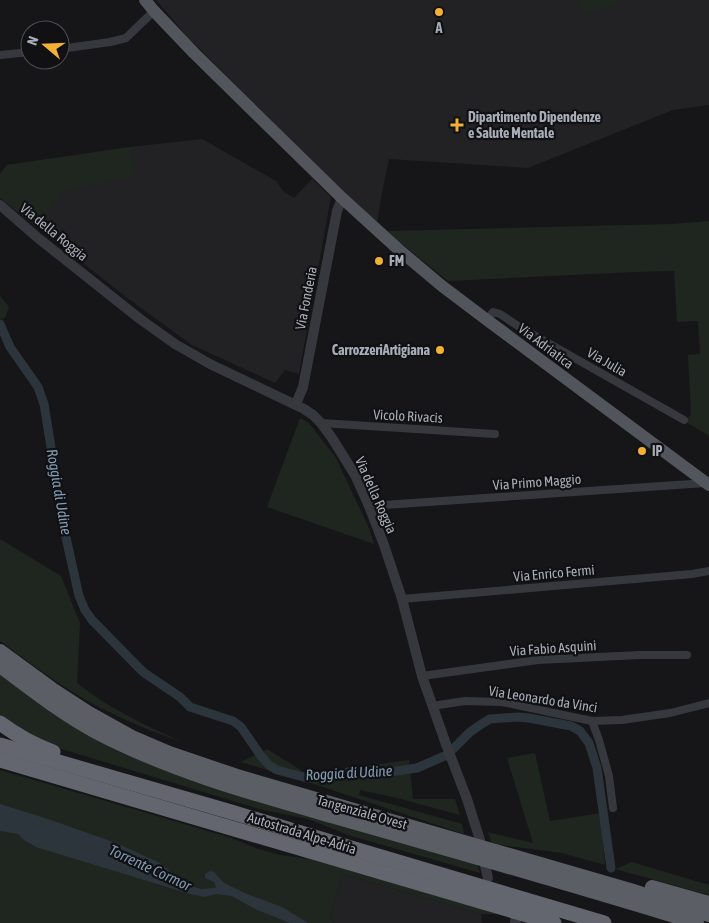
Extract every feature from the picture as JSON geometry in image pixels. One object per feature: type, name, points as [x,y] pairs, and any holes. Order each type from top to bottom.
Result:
[{"type":"highway","name":"Tangenziale Ovest","points":[[0,651],[52,689],[90,713],[134,738],[169,753],[237,776],[509,855],[628,896]]},
{"type":"highway","name":"Tangenziale Ovest","points":[[0,666],[44,699],[95,731],[143,755],[235,788],[470,855],[628,896]]},
{"type":"highway","points":[[0,723],[42,748],[110,770],[140,786]]},
{"type":"highway","name":"Autostrada Alpe-Adria","points":[[0,745],[604,923]]},
{"type":"highway","name":"Autostrada Alpe-Adria","points":[[0,760],[554,923]]},
{"type":"highway","points":[[509,855],[653,888],[709,903]]},
{"type":"highway","points":[[628,896],[709,914]]},
{"type":"highway","points":[[628,896],[696,923]]},
{"type":"main road","name":"Via Adriatica","points":[[145,0],[194,53],[342,198],[442,286],[708,484]]},
{"type":"street","points":[[70,48],[126,38],[154,11]]},
{"type":"street","points":[[0,55],[20,53]]},
{"type":"street","name":"Via Fonderia","points":[[296,404],[303,387],[337,210],[342,198]]},
{"type":"street","name":"Via della Roggia","points":[[0,205],[140,319],[176,344],[210,364],[296,404],[313,415],[321,423],[355,475],[384,545],[402,600],[422,676],[446,747],[468,799],[480,840]]},
{"type":"street","name":"Via Julia","points":[[486,320],[493,312],[496,312],[684,420]]},
{"type":"street","points":[[510,337],[518,326]]},
{"type":"street","name":"Vicolo Rivacis","points":[[321,423],[495,434]]},
{"type":"street","name":"Via Primo Maggio","points":[[369,506],[708,484]]},
{"type":"street","name":"Via Enrico Fermi","points":[[402,600],[709,571]]},
{"type":"street","name":"Via Fabio Asquini","points":[[422,676],[538,660],[640,655],[687,655]]},
{"type":"street","name":"Via Leonardo da Vinci","points":[[432,706],[465,701],[502,702],[592,720],[622,720],[670,713],[709,703]]},
{"type":"street","points":[[592,720],[609,776],[613,808]]},
{"type":"street","points":[[485,866],[488,878]]},
{"type":"shaded area","name":"Dipartimento Dipendenze e Salute Mentale","points":[[156,0],[709,0],[709,105],[673,110],[528,168],[389,159],[377,222],[331,180],[186,35]]},
{"type":"shaded area","points":[[580,0],[616,0],[618,5],[585,15]]},
{"type":"shaded area","points":[[202,139],[276,181],[284,192],[294,198],[312,179],[331,197],[299,374],[285,370],[275,383],[192,345],[126,297],[0,198],[0,174],[7,165],[130,147]]},
{"type":"shaded area","points":[[130,147],[135,176],[61,192],[38,228],[0,198],[0,174],[7,165]]},
{"type":"shaded area","points":[[709,221],[709,436],[686,422],[691,414],[688,355],[700,354],[698,321],[677,322],[674,271],[448,281],[386,231],[671,224]]},
{"type":"shaded area","points":[[0,296],[9,307],[5,318],[0,319]]},
{"type":"shaded area","points":[[300,418],[309,423],[336,458],[369,528],[374,544],[267,507]]},
{"type":"shaded area","points":[[0,539],[61,576],[80,623],[77,683],[114,708],[182,742],[134,724],[89,702],[52,679],[0,641]]},
{"type":"shaded area","points":[[0,672],[32,696],[476,861],[480,873],[348,835],[308,819],[263,810],[49,745],[0,717]]},
{"type":"shaded area","points":[[267,749],[304,772],[314,775],[409,760],[413,799],[455,799],[460,815],[360,790],[359,795],[462,824],[464,834],[311,783],[241,762]]},
{"type":"shaded area","points":[[535,753],[550,821],[600,813],[605,865],[562,853],[492,844],[488,832],[533,843],[507,758]]},
{"type":"shaded area","points":[[0,770],[232,838],[258,849],[280,855],[310,859],[500,914],[481,914],[342,874],[330,918],[334,923],[0,923]]},
{"type":"shaded area","points":[[632,862],[709,885],[709,895],[615,869]]},
{"type":"shaded area","points":[[342,874],[481,914],[482,923],[334,923],[330,918]]},
{"type":"water","name":"Torrente Cormor","points":[[0,804],[116,843],[160,863],[188,885],[201,889],[215,888],[214,882],[205,878],[205,874],[210,871],[214,872],[226,884],[282,907],[308,923],[290,923],[255,909],[232,896],[216,894],[204,897],[190,894],[36,847],[18,834],[0,831]]},
{"type":"waterway","name":"Roggia di Udine","points":[[0,324],[10,347],[38,387],[44,404],[65,533],[79,596],[92,620],[143,672],[180,697],[190,707],[233,721],[241,727],[269,765],[277,770],[307,778],[321,778],[349,772],[383,773],[417,768],[447,755],[470,732],[490,719],[518,717],[571,726],[580,731],[589,743],[597,768],[611,868]]},
{"type":"place","name":"A","points":[[439,12]]},
{"type":"place","name":"Dipartimento Dipendenze e Salute Mentale","points":[[457,125]]},
{"type":"place","name":"FM","points":[[379,261]]},
{"type":"place","name":"CarrozzeriArtigiana","points":[[440,350]]},
{"type":"place","name":"IP","points":[[642,451]]}]
